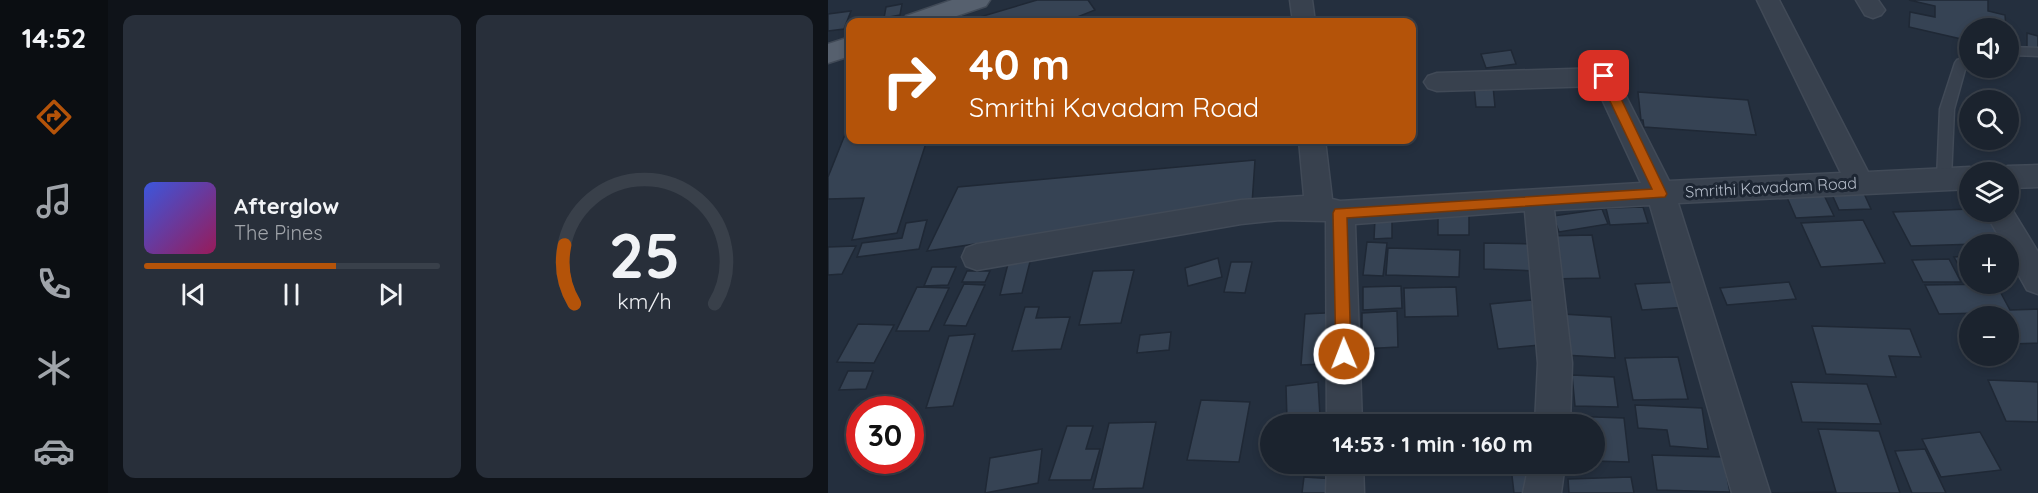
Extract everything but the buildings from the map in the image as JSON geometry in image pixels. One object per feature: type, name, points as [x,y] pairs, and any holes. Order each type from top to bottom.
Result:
[{"type":"main road","points":[[926,18],[977,0]]},
{"type":"main road","points":[[828,54],[846,47]]},
{"type":"street","points":[[1301,0],[1303,18]]},
{"type":"street","points":[[1767,0],[1859,182]]},
{"type":"street","points":[[1437,82],[1604,76],[1661,194],[1751,493]]},
{"type":"street","points":[[1313,144],[1329,210],[1344,414]]},
{"type":"street","points":[[2019,177],[2038,176]]},
{"type":"street","name":"Smrithi Kavadam Road","points":[[977,257],[1241,212],[1280,208],[1329,210],[1859,182],[1957,179]]},
{"type":"street","points":[[1538,199],[1555,363],[1553,414]]},
{"type":"street","points":[[2006,222],[2038,281]]},
{"type":"street","points":[[1345,474],[1345,493]]},
{"type":"street","points":[[1542,493],[1545,474]]},
{"type":"lane","points":[[2019,51],[2038,52]]},
{"type":"lane","points":[[1957,179],[1947,109],[1959,70]]},
{"type":"route","points":[[1344,354],[1340,213],[1538,199],[1661,194],[1604,76]]}]
